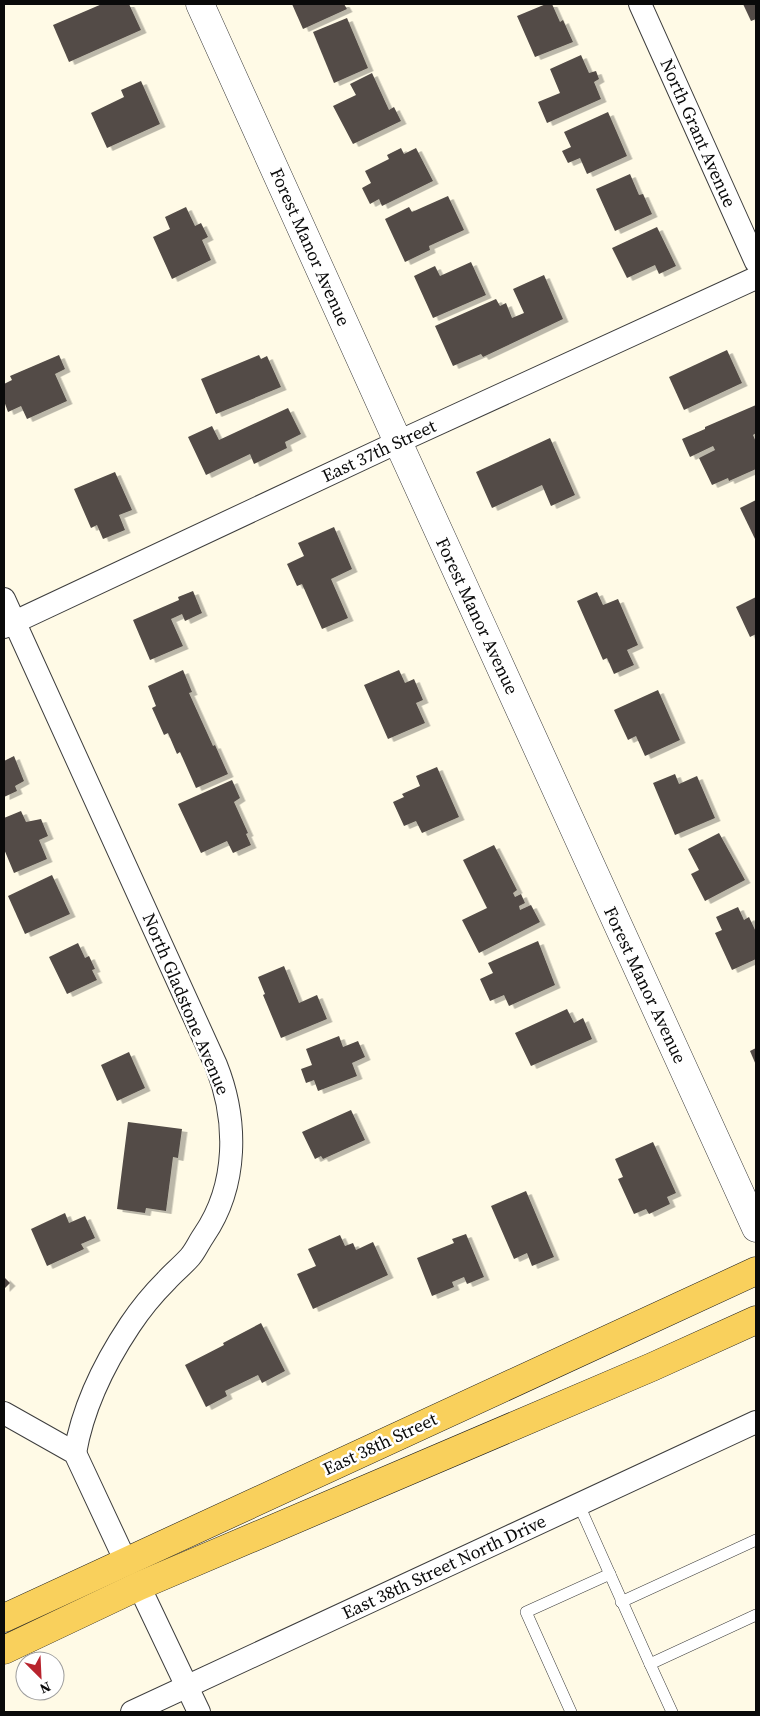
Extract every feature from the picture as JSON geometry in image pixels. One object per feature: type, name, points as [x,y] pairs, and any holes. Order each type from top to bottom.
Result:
[{"type":"main road","name":"East 38th Street","points":[[4,1618],[756,1271]]},
{"type":"main road","name":"East 38th Street","points":[[4,1650],[139,1586],[652,1367],[756,1320]]},
{"type":"street","name":"Forest Manor Avenue","points":[[200,4],[756,1228]]},
{"type":"street","name":"North Grant Avenue","points":[[640,4],[756,262]]},
{"type":"street","name":"East 37th Street","points":[[9,624],[398,442],[756,278]]},
{"type":"street","name":"North Gladstone Avenue","points":[[4,599],[9,624],[216,1065],[228,1100],[232,1126],[232,1153],[225,1190],[216,1215],[197,1248],[164,1282],[130,1324],[108,1359],[86,1410],[78,1434],[75,1453]]},
{"type":"street","points":[[4,1413],[75,1453],[126,1562]]},
{"type":"street","name":"East 38th Street North Drive","points":[[132,1712],[579,1504],[755,1426]]},
{"type":"street","points":[[139,1586],[199,1712]]},
{"type":"lane","points":[[579,1504],[672,1712]]},
{"type":"lane","points":[[622,1602],[756,1540]]},
{"type":"lane","points":[[571,1712],[526,1612],[610,1574]]},
{"type":"lane","points":[[650,1664],[756,1615]]},
{"type":"building","points":[[102,4],[129,4],[141,30],[69,62],[53,25]]},
{"type":"building","points":[[292,4],[344,4],[347,9],[303,29]]},
{"type":"building","points":[[546,4],[552,4],[560,22],[563,20],[573,42],[535,57],[517,16]]},
{"type":"building","points":[[743,4],[756,4],[756,19],[751,21]]},
{"type":"building","points":[[347,18],[368,68],[334,83],[313,32]]},
{"type":"building","points":[[581,55],[589,73],[596,71],[599,79],[594,82],[601,99],[547,123],[538,102],[560,93],[550,69]]},
{"type":"building","points":[[372,73],[389,110],[394,107],[401,121],[353,144],[333,106],[356,95],[350,84]]},
{"type":"building","points":[[141,81],[160,124],[107,148],[91,113],[124,97],[121,90]]},
{"type":"building","points":[[608,112],[627,156],[587,174],[580,158],[568,163],[562,151],[571,147],[564,132]]},
{"type":"building","points":[[401,148],[404,154],[416,148],[433,181],[382,206],[379,199],[370,204],[362,188],[371,183],[365,171],[389,159],[387,155]]},
{"type":"building","points":[[630,174],[639,195],[643,194],[652,214],[615,231],[596,189]]},
{"type":"building","points":[[448,196],[464,230],[429,246],[430,250],[405,262],[385,219],[409,207],[412,212]]},
{"type":"building","points":[[186,207],[195,226],[201,223],[208,237],[202,240],[211,260],[172,279],[153,237],[170,229],[165,217]]},
{"type":"building","points":[[657,227],[676,266],[659,274],[655,265],[627,278],[612,248]]},
{"type":"building","points":[[471,262],[486,295],[433,318],[414,276],[435,266],[440,276]]},
{"type":"building","points":[[544,275],[563,319],[483,357],[481,354],[453,366],[435,326],[496,299],[500,306],[506,303],[512,318],[524,313],[513,289]]},
{"type":"building","points":[[727,350],[742,383],[684,410],[669,377]]},
{"type":"building","points":[[59,355],[65,369],[55,374],[67,401],[27,419],[21,406],[8,412],[4,401],[4,384],[12,380],[10,376]]},
{"type":"building","points":[[259,355],[261,359],[267,356],[281,387],[216,414],[201,379]]},
{"type":"building","points":[[756,405],[756,433],[753,435],[756,442],[756,469],[729,481],[728,478],[712,485],[699,458],[715,450],[713,446],[690,457],[682,439]]},
{"type":"building","points":[[288,408],[301,434],[285,442],[287,448],[254,464],[250,454],[206,475],[188,437],[212,426],[219,440]]},
{"type":"building","points":[[550,438],[575,495],[551,506],[542,485],[492,508],[476,472]]},
{"type":"building","points":[[115,472],[132,510],[119,515],[125,530],[103,539],[97,525],[91,528],[74,489]]},
{"type":"building","points":[[756,500],[756,541],[740,508]]},
{"type":"building","points":[[334,527],[352,569],[331,579],[348,618],[322,629],[302,584],[297,586],[287,564],[304,556],[298,543]]},
{"type":"building","points":[[193,591],[202,613],[185,621],[182,614],[171,619],[183,646],[150,660],[133,620],[179,600],[178,597]]},
{"type":"building","points":[[597,592],[603,605],[618,599],[638,645],[627,650],[634,665],[614,674],[607,658],[603,660],[577,601]]},
{"type":"building","points":[[756,597],[756,634],[750,637],[736,607]]},
{"type":"building","points":[[183,670],[192,692],[189,693],[228,774],[196,788],[180,752],[177,754],[168,733],[164,735],[152,708],[156,706],[148,686]]},
{"type":"building","points":[[399,670],[405,683],[414,679],[423,700],[416,703],[425,723],[388,739],[364,685]]},
{"type":"building","points":[[658,690],[680,740],[645,756],[636,736],[628,740],[614,710]]},
{"type":"building","points":[[14,756],[24,781],[15,786],[17,791],[4,797],[4,761]]},
{"type":"building","points":[[437,767],[459,817],[422,833],[416,821],[404,826],[393,802],[404,797],[402,794],[420,786],[416,776]]},
{"type":"building","points":[[675,774],[679,784],[697,776],[715,818],[675,835],[653,783]]},
{"type":"building","points":[[232,780],[240,798],[234,802],[248,833],[246,834],[251,845],[233,853],[227,841],[201,853],[178,804]]},
{"type":"building","points":[[21,811],[26,822],[41,819],[48,836],[39,840],[47,859],[14,873],[4,849],[4,818]]},
{"type":"building","points":[[719,833],[745,880],[705,901],[691,874],[699,870],[688,849]]},
{"type":"building","points":[[494,845],[517,890],[513,893],[515,897],[521,894],[525,903],[519,906],[520,910],[531,905],[540,922],[479,953],[462,920],[487,908],[463,860]]},
{"type":"building","points":[[52,875],[70,914],[25,934],[8,896]]},
{"type":"building","points":[[738,907],[744,920],[749,917],[756,932],[756,959],[732,970],[715,933],[722,930],[716,917]]},
{"type":"building","points":[[538,941],[555,985],[509,1006],[504,995],[490,1001],[480,979],[493,973],[488,963]]},
{"type":"building","points":[[78,943],[85,958],[89,956],[95,969],[92,970],[97,980],[67,994],[49,957]]},
{"type":"building","points":[[284,966],[299,1003],[317,995],[327,1019],[281,1038],[263,995],[265,994],[258,977]]},
{"type":"building","points":[[567,1009],[574,1023],[583,1018],[592,1039],[531,1066],[515,1033]]},
{"type":"building","points":[[339,1036],[343,1047],[358,1041],[365,1057],[352,1063],[357,1076],[318,1091],[314,1080],[306,1083],[301,1069],[312,1065],[306,1049]]},
{"type":"building","points":[[756,1048],[756,1065],[750,1051]]},
{"type":"building","points":[[129,1052],[145,1088],[117,1101],[101,1065]]},
{"type":"building","points":[[351,1110],[365,1140],[323,1159],[321,1156],[315,1159],[302,1132]]},
{"type":"building","points":[[128,1122],[182,1129],[178,1158],[173,1157],[166,1211],[146,1208],[145,1213],[117,1209]]},
{"type":"building","points":[[653,1142],[676,1193],[667,1197],[670,1204],[649,1214],[646,1209],[634,1214],[618,1179],[623,1177],[615,1159]]},
{"type":"building","points":[[526,1191],[554,1257],[532,1266],[527,1253],[514,1259],[491,1206]]},
{"type":"building","points":[[65,1213],[69,1223],[85,1216],[95,1238],[81,1244],[84,1249],[47,1266],[31,1229]]},
{"type":"building","points":[[466,1234],[484,1277],[467,1284],[464,1277],[452,1282],[454,1287],[432,1296],[417,1258],[454,1243],[452,1239]]},
{"type":"building","points":[[340,1235],[345,1246],[353,1243],[356,1250],[373,1242],[388,1275],[313,1309],[297,1274],[316,1266],[308,1249]]},
{"type":"building","points":[[4,1277],[10,1283],[4,1289]]},
{"type":"building","points":[[261,1323],[285,1371],[262,1383],[258,1375],[225,1391],[227,1396],[206,1407],[185,1365]]}]
